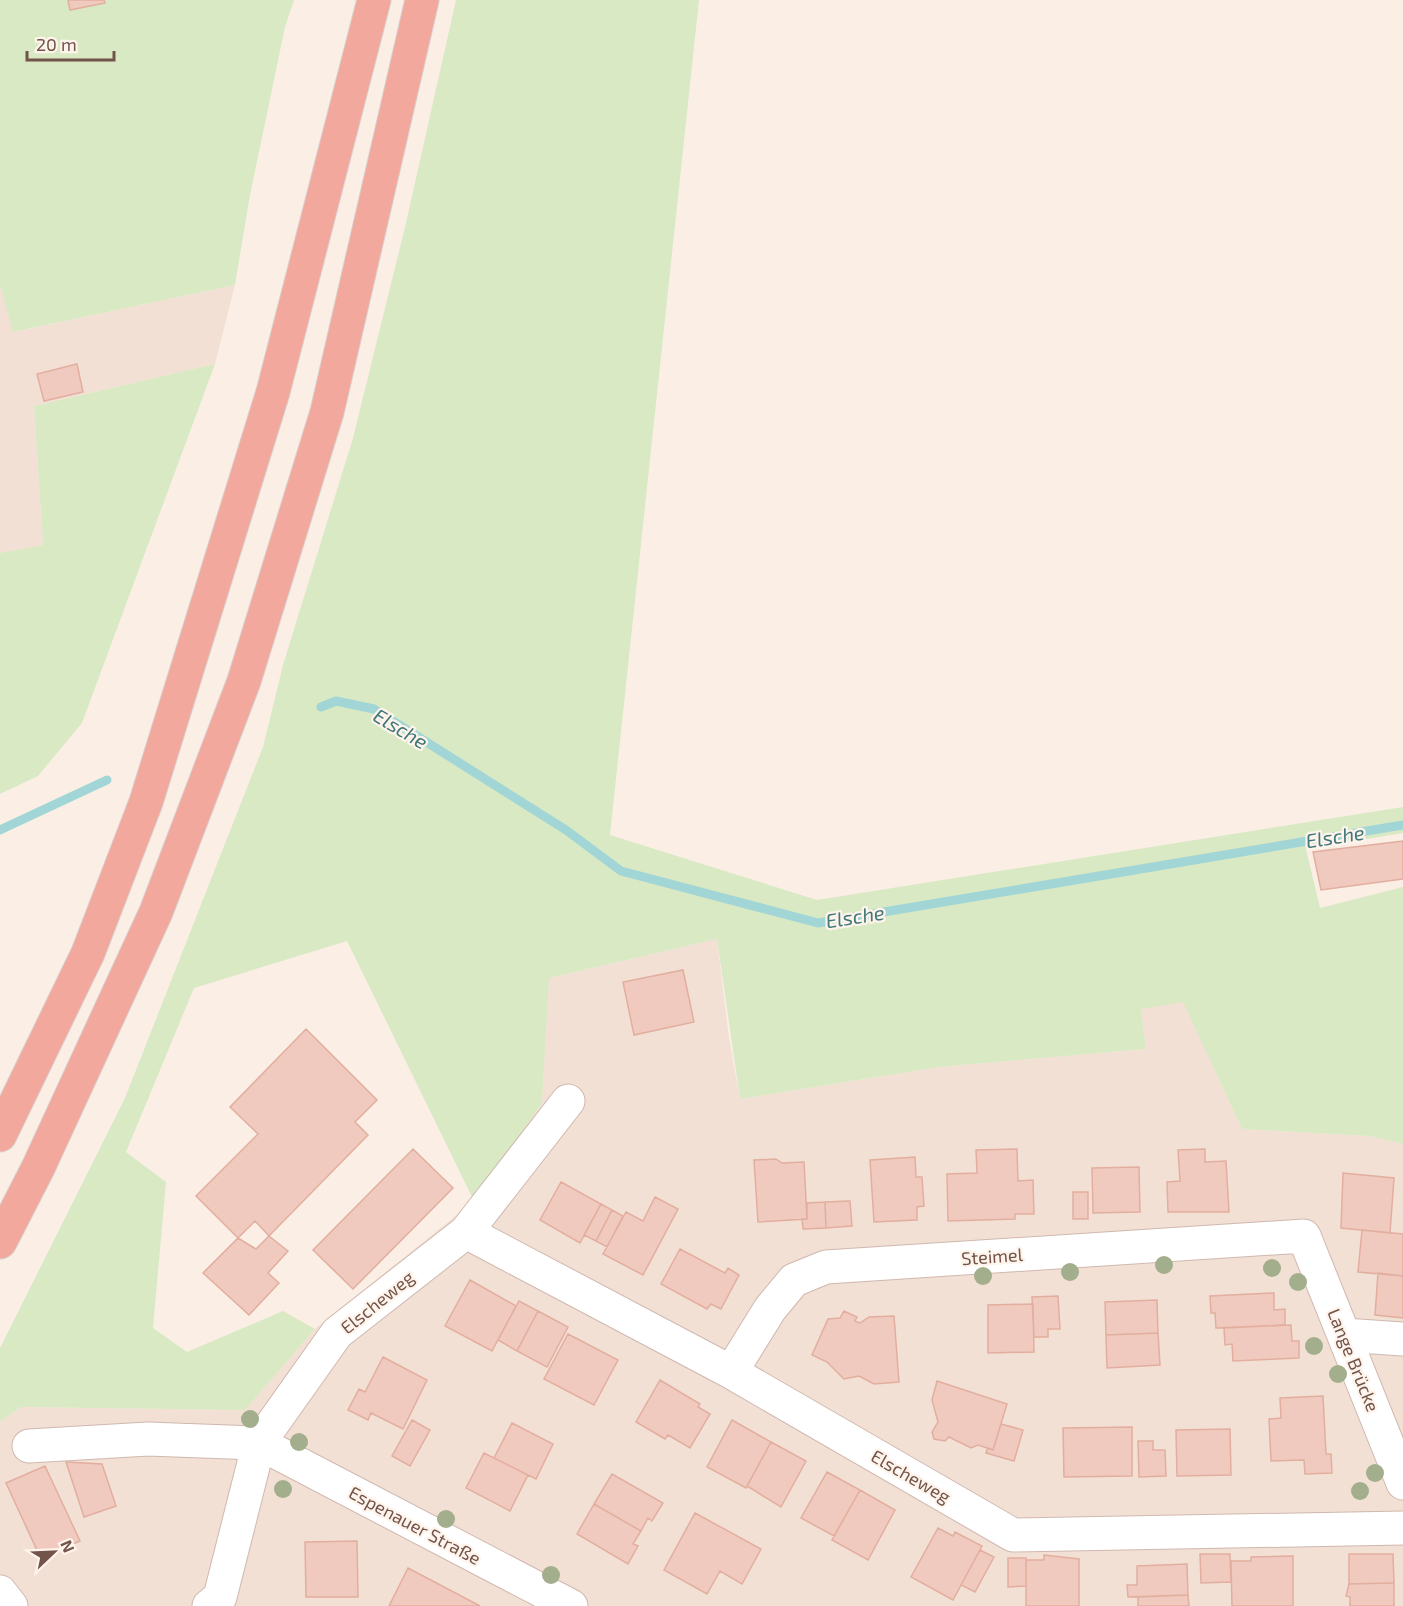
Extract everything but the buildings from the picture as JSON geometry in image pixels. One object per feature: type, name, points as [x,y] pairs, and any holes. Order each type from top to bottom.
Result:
[{"type":"highway","points":[[0,1135],[88,953],[146,802],[273,392],[374,0]]},
{"type":"highway","points":[[0,1242],[38,1168],[156,912],[244,681],[327,412],[422,0]]},
{"type":"street","name":"Elscheweg","points":[[259,1443],[338,1333],[466,1232],[568,1101]]},
{"type":"street","name":"Elscheweg","points":[[466,1232],[730,1372],[1013,1535],[1403,1528]]},
{"type":"street","name":"Steimel","points":[[730,1372],[770,1310],[795,1280],[826,1267],[1304,1236]]},
{"type":"street","name":"Lange Brücke","points":[[1304,1236],[1403,1483]]},
{"type":"street","points":[[1344,1335],[1403,1339]]},
{"type":"street","name":"Espenauer Straße","points":[[29,1446],[148,1439],[259,1443],[571,1606]]},
{"type":"street","points":[[209,1606],[220,1596],[259,1443]]},
{"type":"street","points":[[0,1592],[11,1606]]},
{"type":"shaded area","points":[[0,285],[14,332],[235,285],[215,364],[34,406],[43,545],[0,553]]},
{"type":"shaded area","points":[[717,939],[729,1038],[740,1099],[939,1067],[1146,1049],[1141,1009],[1183,1001],[1242,1129],[1369,1136],[1403,1144],[1403,1606],[0,1606],[0,1422],[21,1407],[245,1410],[315,1329],[474,1201],[542,1103],[549,978]]},
{"type":"green space","points":[[0,0],[294,0],[285,27],[250,195],[235,285],[13,332],[0,285]]},
{"type":"green space","points":[[456,0],[699,0],[610,835],[817,900],[1403,807],[1403,833],[1306,849],[1320,908],[1403,887],[1403,1144],[1369,1136],[1242,1129],[1183,1002],[1141,1009],[1146,1049],[939,1067],[740,1099],[717,939],[549,978],[542,1103],[474,1201],[347,941],[194,988],[126,1152],[166,1182],[153,1328],[187,1352],[283,1311],[315,1329],[245,1410],[21,1407],[0,1422],[0,1348],[125,1098],[263,747],[283,665],[353,438],[406,223]]},
{"type":"green space","points":[[215,364],[82,723],[38,776],[0,794],[0,553],[43,545],[34,406]]},
{"type":"waterway","name":"Elsche","points":[[321,707],[336,701],[374,709],[566,830],[621,871],[818,923],[1403,825]]},
{"type":"waterway","name":"Elsche","points":[[0,830],[107,780]]}]
